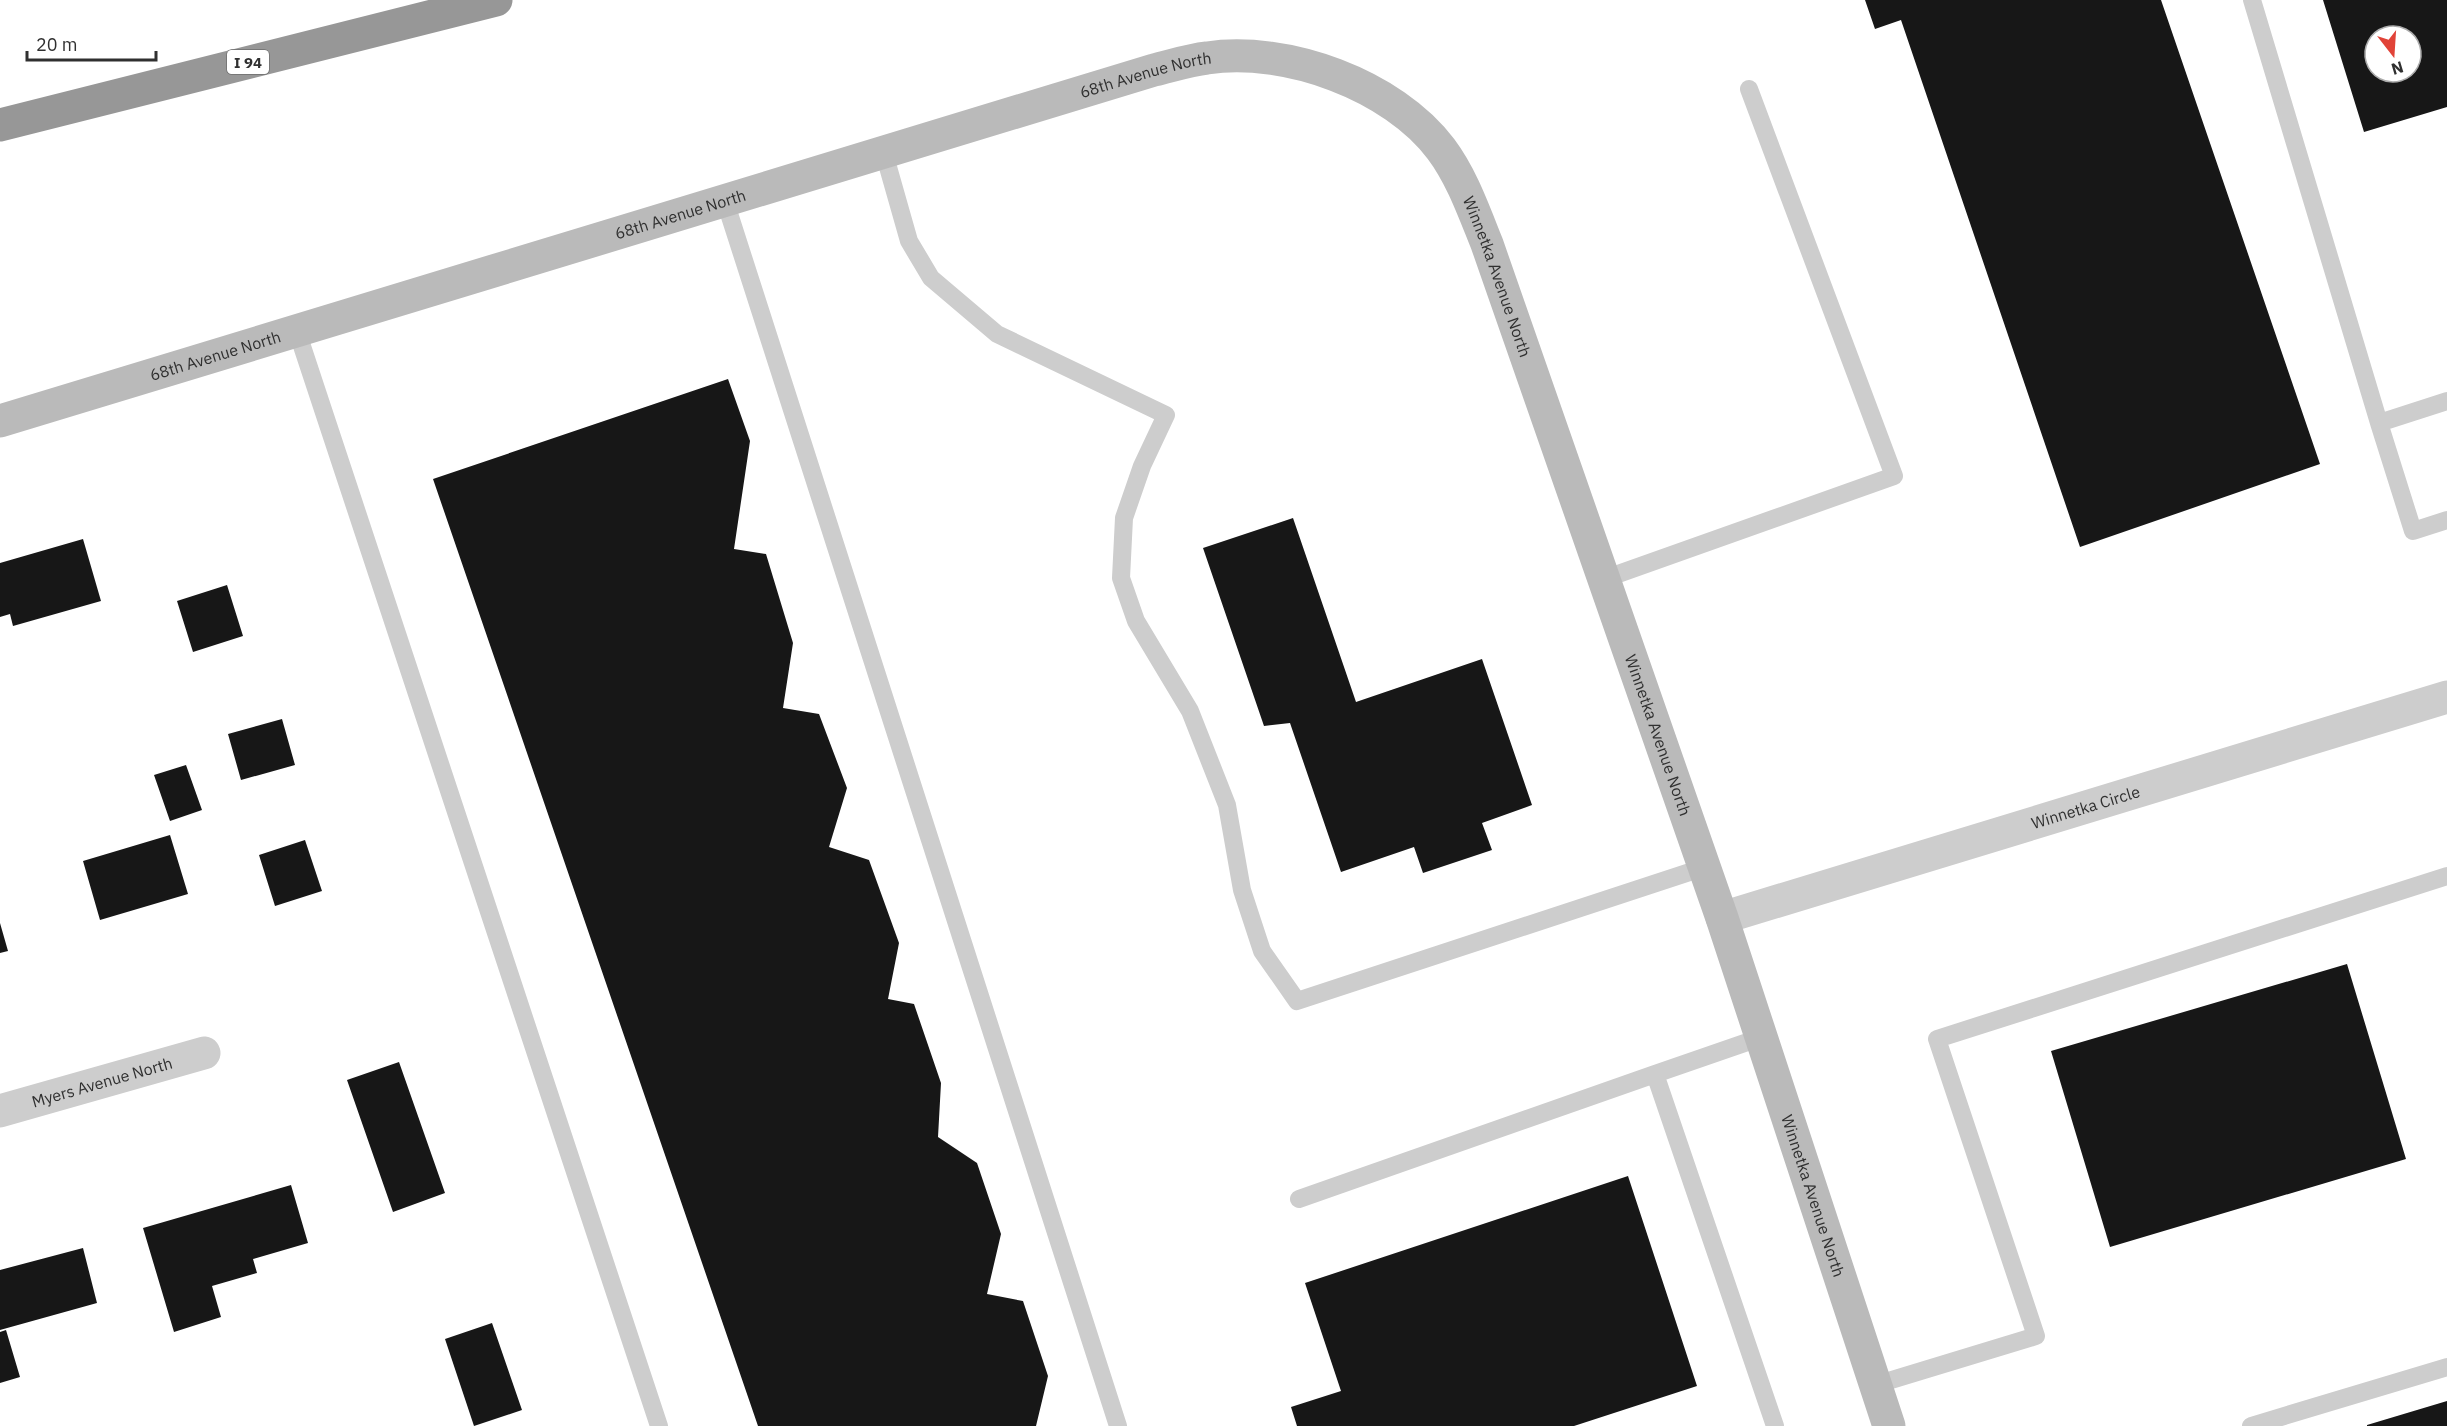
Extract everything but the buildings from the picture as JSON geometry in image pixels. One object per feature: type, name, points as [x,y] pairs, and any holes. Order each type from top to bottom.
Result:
[{"type":"highway","name":"I 94","points":[[0,125],[496,0]]},
{"type":"street","name":"68th Avenue North","points":[[0,421],[1154,70],[1208,57],[1260,57],[1311,66],[1362,86]]},
{"type":"street","name":"Winnetka Avenue North","points":[[1362,86],[1403,111],[1441,149],[1468,196],[1487,244],[1705,867],[1889,1426]]},
{"type":"street","name":"Winnetka Circle","points":[[1722,918],[2447,697]]},
{"type":"street","name":"Myers Avenue North","points":[[0,1111],[204,1053]]},
{"type":"lane","points":[[2252,0],[2413,531],[2447,520]]},
{"type":"lane","points":[[1604,579],[1894,476],[1749,89]]},
{"type":"lane","points":[[884,153],[909,241],[931,278],[997,333],[1166,415],[1142,466],[1125,519],[1121,578],[1136,621],[1190,711],[1227,805],[1242,890],[1262,951],[1297,1001],[1705,867]]},
{"type":"lane","points":[[725,201],[1118,1426]]},
{"type":"lane","points":[[297,331],[659,1426]]},
{"type":"lane","points":[[2379,423],[2447,401]]},
{"type":"lane","points":[[1875,1385],[2036,1336],[1937,1039],[2447,876]]},
{"type":"lane","points":[[1299,1199],[1762,1037]]},
{"type":"lane","points":[[1655,1074],[1775,1426]]},
{"type":"lane","points":[[2251,1426],[2447,1367]]}]
